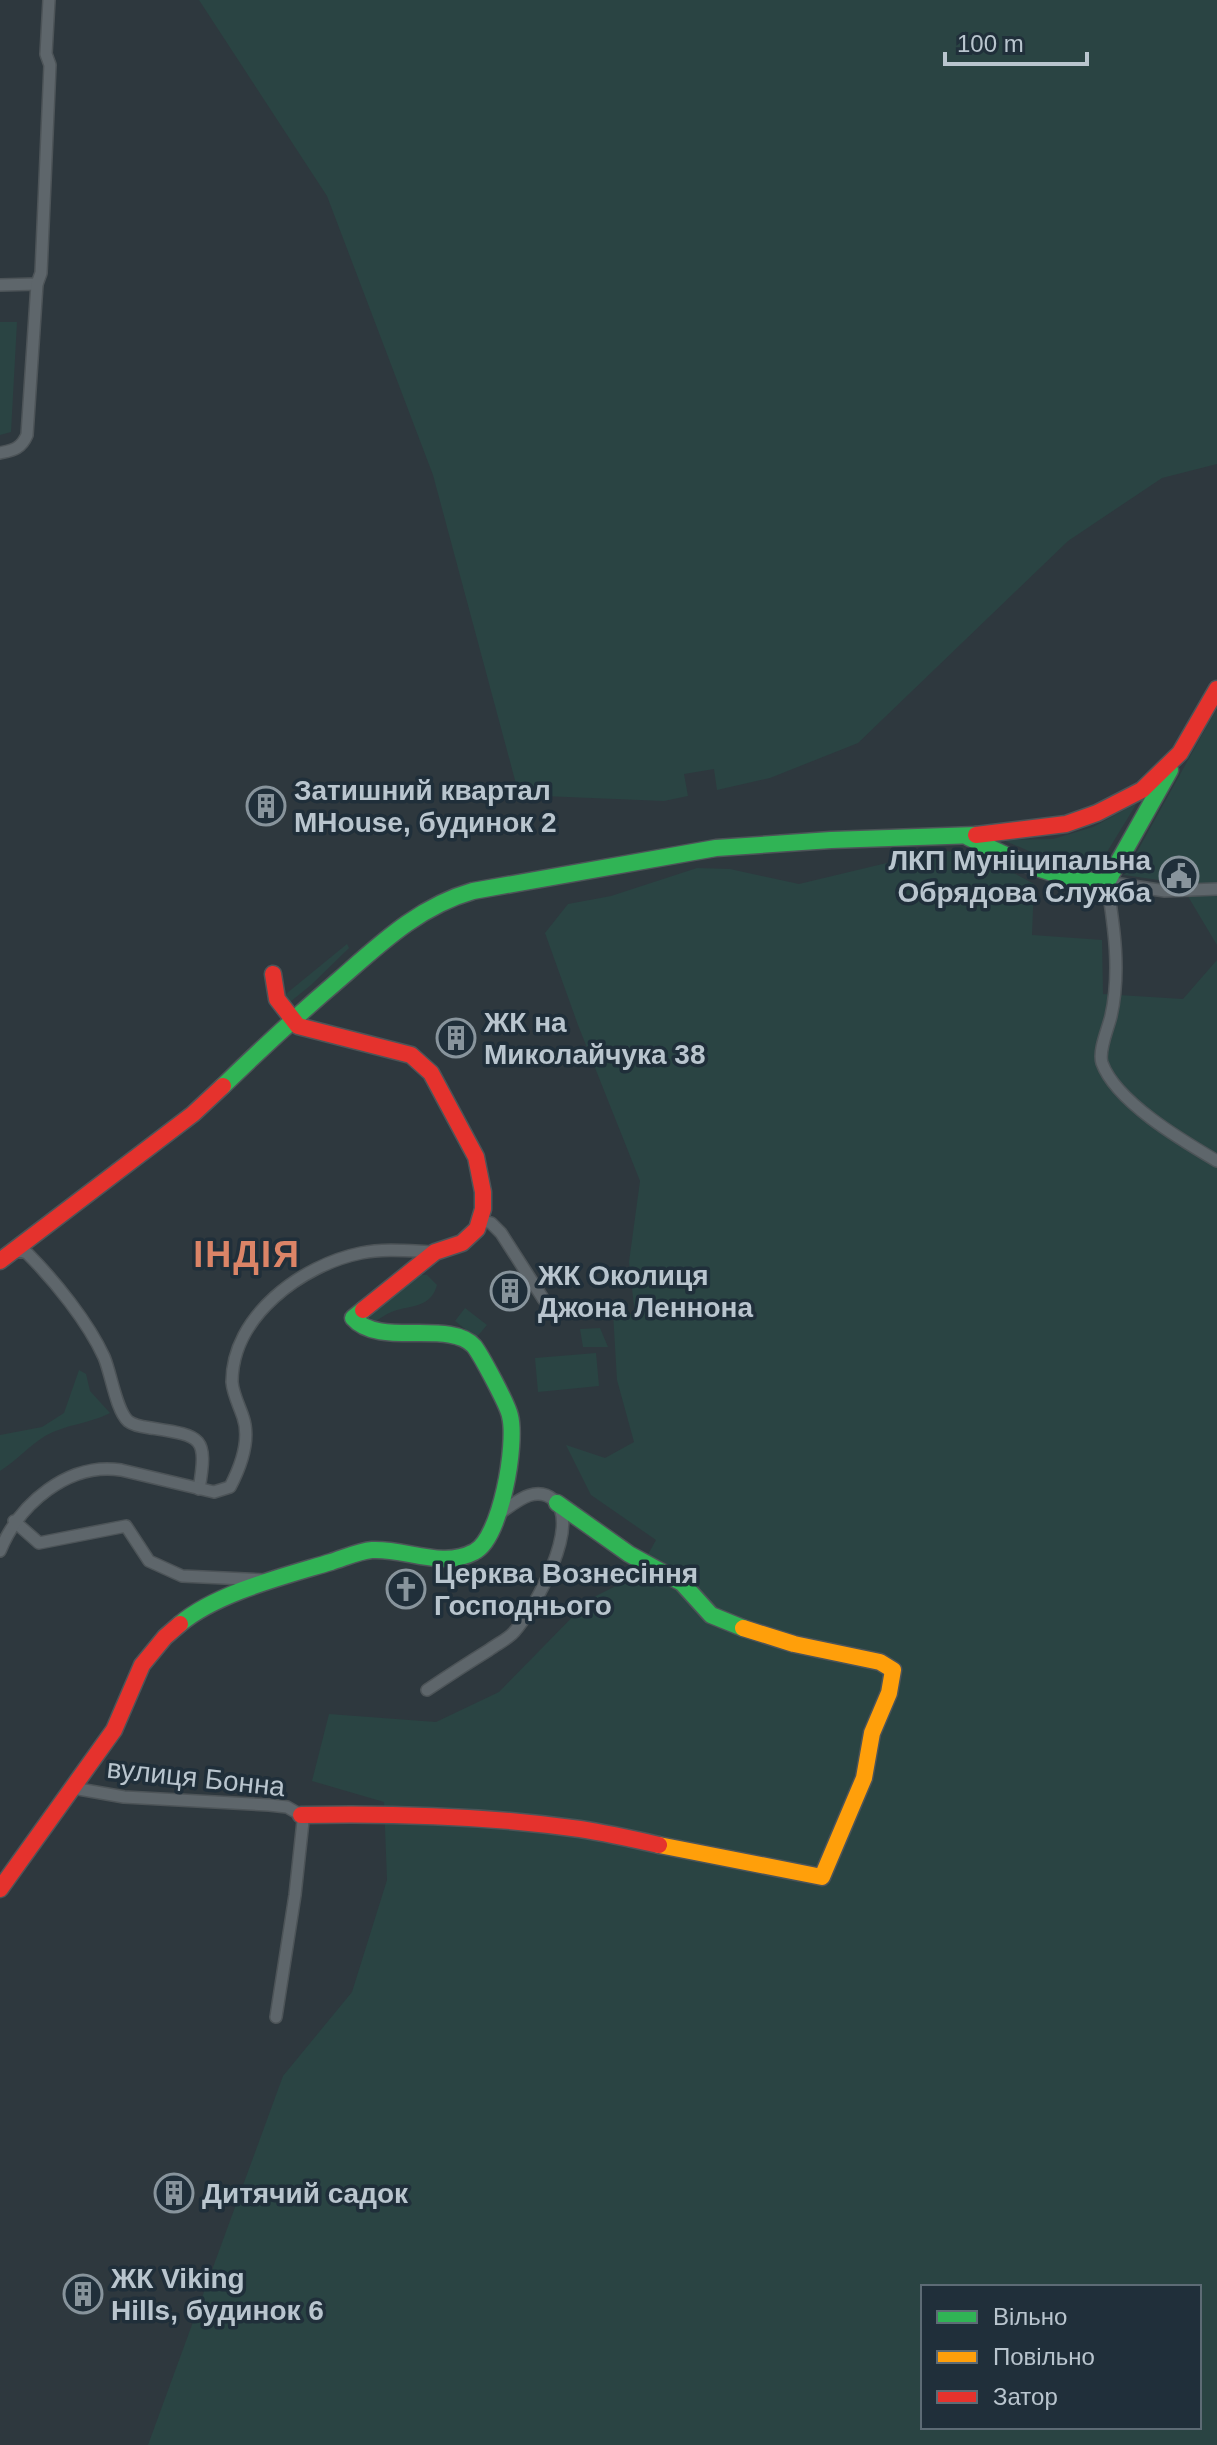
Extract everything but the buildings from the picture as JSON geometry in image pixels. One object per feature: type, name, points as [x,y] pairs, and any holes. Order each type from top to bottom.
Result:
[{"type":"street","points":[[0,453],[16,449],[23,444],[27,435],[37,284],[41,273],[50,86],[50,65],[46,54],[49,0]]},
{"type":"street","points":[[0,285],[37,284]]},
{"type":"street","points":[[1217,689],[1107,882],[1116,969],[1114,1003],[1100,1060],[1108,1075],[1149,1117],[1217,1161]]},
{"type":"street","points":[[7,1257],[193,1114],[292,1020],[399,927],[449,898],[473,891],[716,848],[967,836],[1066,824],[1097,813],[1142,790],[1180,753]]},
{"type":"street","points":[[967,836],[1041,873],[1076,881],[1107,882],[1165,891],[1217,889]]},
{"type":"street","points":[[0,1889],[114,1730],[142,1665],[165,1637],[195,1611],[271,1580],[371,1550],[434,1558],[466,1557],[484,1543],[499,1514],[512,1452],[510,1413],[473,1345],[456,1336],[396,1333],[359,1325],[353,1318],[435,1252],[462,1243],[477,1229],[483,1192],[476,1157],[431,1073],[411,1055],[298,1026],[277,999],[272,985],[273,974]]},
{"type":"street","points":[[479,1220],[491,1223],[501,1233],[544,1300]]},
{"type":"street","points":[[0,1551],[14,1521],[52,1488],[70,1477],[94,1469],[121,1470],[199,1489],[223,1491],[230,1487],[241,1461],[246,1430],[232,1386],[233,1373],[241,1338],[261,1312],[318,1266],[340,1258],[385,1250],[435,1252]]},
{"type":"street","points":[[7,1257],[21,1251],[27,1253],[88,1328],[104,1358],[128,1421],[183,1433],[198,1442],[204,1455],[199,1489]]},
{"type":"street","points":[[301,1815],[354,1814],[499,1821],[580,1829],[630,1836],[673,1848],[822,1877],[864,1778],[872,1733],[889,1693],[893,1670],[880,1662],[794,1644],[726,1623],[711,1615],[682,1583],[629,1554],[548,1496],[525,1496],[499,1514]]},
{"type":"street","points":[[427,1690],[513,1634],[542,1593],[562,1533],[563,1516],[557,1503]]},
{"type":"street","points":[[14,1521],[39,1543],[126,1526],[149,1561],[182,1576],[271,1580]]},
{"type":"street","name":"вулиця Бонна","points":[[73,1788],[124,1797],[287,1807],[301,1815],[303,1821],[295,1895],[276,2017]]},
{"type":"green space","points":[[199,0],[1217,0],[1217,464],[1162,478],[1068,541],[858,743],[770,778],[717,790],[714,769],[684,774],[688,796],[664,801],[519,795],[433,475],[327,196]]},
{"type":"green space","points":[[0,322],[17,322],[11,432],[0,435]]},
{"type":"green space","points":[[1217,708],[1217,945],[1180,883],[1124,875]]},
{"type":"green space","points":[[1137,803],[1096,870],[1071,869],[1003,840],[1053,839],[1093,827]]},
{"type":"green space","points":[[941,850],[984,857],[1034,884],[1032,935],[1102,940],[1103,994],[1183,999],[1217,960],[1217,2445],[148,2445],[283,2076],[352,1992],[387,1880],[384,1802],[312,1781],[329,1714],[436,1722],[499,1692],[590,1599],[636,1576],[656,1540],[591,1495],[566,1445],[605,1458],[634,1442],[617,1380],[613,1312],[635,1315],[629,1262],[640,1181],[545,933],[568,904],[611,896],[697,868],[730,869],[799,884]]},
{"type":"green space","points":[[347,944],[349,948],[285,1006],[281,998]]},
{"type":"green space","points":[[419,1275],[427,1275],[437,1285],[427,1301],[394,1311],[374,1322],[366,1313]]},
{"type":"green space","points":[[465,1308],[487,1325],[476,1338],[455,1321]]},
{"type":"green space","points":[[600,1328],[608,1347],[583,1347],[580,1329]]},
{"type":"green space","points":[[596,1353],[599,1386],[538,1392],[535,1358]]},
{"type":"green space","points":[[79,1370],[86,1374],[90,1391],[110,1413],[45,1436],[0,1471],[0,1435],[42,1427],[64,1413]]},
{"type":"traffic: fast","points":[[968,837],[1052,873],[1107,882],[1170,770]]},
{"type":"traffic: fast","points":[[223,1086],[387,939],[436,906],[473,891],[716,848],[976,835]]},
{"type":"traffic: fast","points":[[180,1624],[231,1594],[362,1552],[385,1550],[449,1559],[474,1552],[484,1544],[505,1489],[511,1447],[510,1416],[494,1380],[474,1346],[463,1338],[449,1334],[396,1333],[365,1327],[353,1318],[363,1310]]},
{"type":"traffic: fast","points":[[557,1503],[629,1554],[682,1583],[711,1615],[743,1628]]},
{"type":"traffic: slow","points":[[659,1845],[822,1877],[864,1778],[872,1733],[889,1693],[893,1670],[880,1662],[794,1644],[743,1628]]},
{"type":"traffic: jam","points":[[976,835],[1066,824],[1097,813],[1142,790],[1180,753],[1217,689]]},
{"type":"traffic: jam","points":[[273,974],[277,999],[298,1026],[411,1055],[431,1073],[476,1157],[483,1192],[483,1209],[477,1229],[462,1243],[435,1252],[363,1310]]},
{"type":"traffic: jam","points":[[0,1261],[193,1114],[223,1086]]},
{"type":"traffic: jam","points":[[0,1889],[114,1730],[142,1665],[180,1624]]},
{"type":"traffic: jam","points":[[301,1815],[476,1818],[580,1829],[659,1845]]},
{"type":"place","name":"Затишний квартал MHouse, будинок 2","points":[[266,806]]},
{"type":"place","name":"ЛКП Муніципальна Обрядова Служба","points":[[1179,876]]},
{"type":"place","name":"ЖК на Миколайчука 38","points":[[456,1038]]},
{"type":"place","name":"ЖК Околиця Джона Леннона","points":[[510,1291]]},
{"type":"place","name":"Церква Вознесіння Господнього","points":[[406,1589]]},
{"type":"place","name":"Дитячий садок","points":[[174,2193]]},
{"type":"place","name":"ЖК Viking Hills, будинок 6","points":[[83,2294]]},
{"type":"district","name":"ІНДІЯ","points":[[247,1254]]}]
